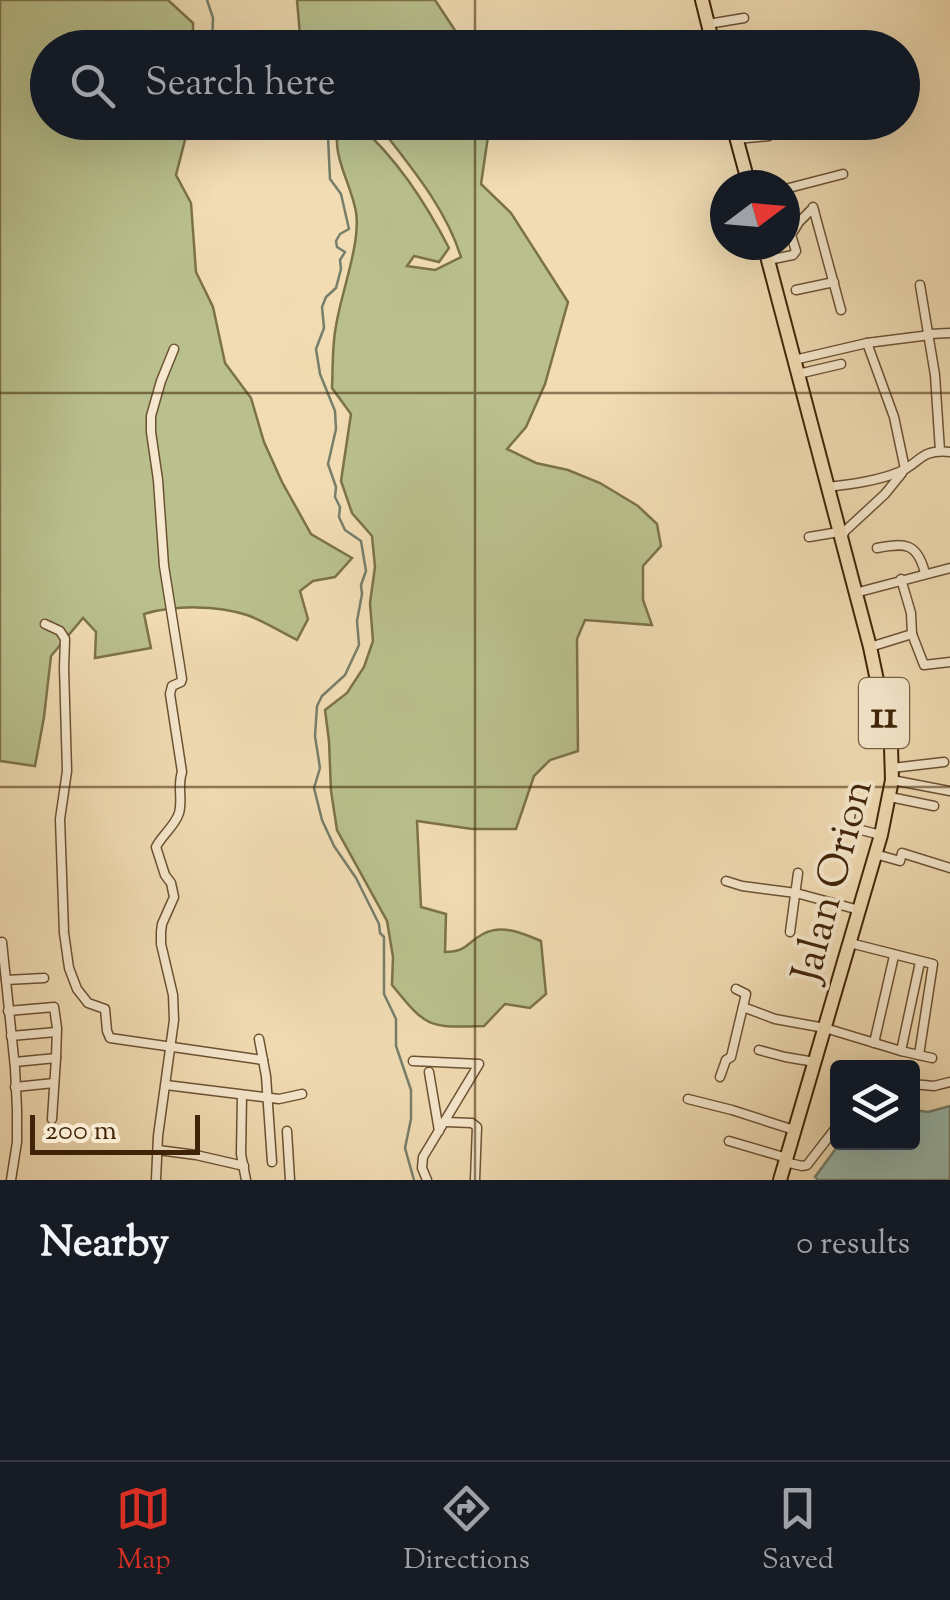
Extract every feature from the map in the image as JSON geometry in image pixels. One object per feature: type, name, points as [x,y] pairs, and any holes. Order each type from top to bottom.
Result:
[{"type":"highway","points":[[702,0],[710,30]]},
{"type":"highway","points":[[736,140],[745,170]]},
{"type":"highway","name":"Jalan Orion","points":[[768,260],[870,647],[891,747],[892,774],[881,836],[780,1180]]},
{"type":"street","points":[[708,24],[744,18]]},
{"type":"street","points":[[800,185],[843,174]]},
{"type":"street","points":[[800,223],[814,209],[841,310]]},
{"type":"street","points":[[796,290],[834,282]]},
{"type":"street","points":[[810,537],[840,535],[918,458],[945,451],[920,285]]},
{"type":"street","points":[[796,367],[867,343],[950,333]]},
{"type":"street","points":[[867,343],[894,417],[904,470]]},
{"type":"street","points":[[156,1180],[174,1005],[161,932],[174,898],[156,847],[176,820],[180,805],[178,783],[182,773],[170,694],[172,686],[182,679],[164,566],[151,432],[161,382],[174,349]]},
{"type":"street","points":[[796,367],[841,364]]},
{"type":"street","points":[[828,487],[904,470]]},
{"type":"street","points":[[877,548],[908,546],[918,554],[925,573]]},
{"type":"street","points":[[855,592],[925,573],[949,571]]},
{"type":"street","points":[[901,579],[912,634],[925,667],[950,662]]},
{"type":"street","points":[[45,624],[65,638],[67,770],[60,819],[64,932],[77,988],[88,1003],[105,1009],[110,1038],[264,1060]]},
{"type":"street","points":[[870,647],[912,634]]},
{"type":"street","points":[[892,774],[944,762]]},
{"type":"street","points":[[892,774],[950,792]]},
{"type":"street","points":[[890,797],[934,806]]},
{"type":"street","points":[[851,810],[848,827],[881,836]]},
{"type":"street","points":[[875,854],[900,861],[902,853],[950,868]]},
{"type":"street","points":[[790,932],[798,873]]},
{"type":"street","points":[[726,881],[796,893],[859,910]]},
{"type":"street","points":[[2,942],[15,1088],[17,1142],[11,1180]]},
{"type":"street","points":[[850,943],[933,965],[919,1055]]},
{"type":"street","points":[[874,1043],[894,956]]},
{"type":"street","points":[[900,1051],[920,962]]},
{"type":"street","points":[[6,980],[44,978]]},
{"type":"street","points":[[720,1077],[731,1057],[743,1006],[745,992],[736,989]]},
{"type":"street","points":[[743,1006],[775,1019],[824,1028],[932,1058]]},
{"type":"street","points":[[8,1011],[54,1007],[52,1119]]},
{"type":"street","points":[[11,1036],[56,1032]]},
{"type":"street","points":[[259,1039],[272,1162]]},
{"type":"street","points":[[759,1050],[815,1062]]},
{"type":"street","points":[[14,1062],[56,1058]]},
{"type":"street","points":[[414,1061],[479,1063],[423,1156],[427,1180]]},
{"type":"street","points":[[429,1072],[439,1131]]},
{"type":"street","points":[[920,1085],[950,1082]]},
{"type":"street","points":[[15,1088],[54,1083]]},
{"type":"street","points":[[166,1085],[279,1099],[302,1094]]},
{"type":"street","points":[[242,1095],[241,1154],[246,1180]]},
{"type":"street","points":[[688,1100],[794,1130]]},
{"type":"street","points":[[446,1122],[472,1123],[476,1127],[475,1180]]},
{"type":"street","points":[[271,1134],[290,1131],[290,1180]]},
{"type":"street","points":[[729,1141],[802,1166],[807,1165],[830,1135]]},
{"type":"street","points":[[158,1150],[244,1166]]},
{"type":"street","points":[[419,1180],[422,1168]]},
{"type":"green space","points":[[0,0],[168,0],[193,23],[193,30],[30,30],[30,140],[185,140],[176,175],[191,203],[196,272],[213,307],[225,363],[251,398],[264,442],[311,534],[352,558],[335,577],[313,581],[300,591],[308,619],[297,640],[247,615],[222,609],[182,608],[144,614],[151,648],[95,658],[96,632],[83,618],[51,656],[35,766],[0,761]]},
{"type":"green space","points":[[297,0],[435,0],[455,30],[300,30]]},
{"type":"green space","points":[[337,140],[374,140],[397,166],[449,248],[439,262],[414,256],[407,266],[435,270],[461,257],[446,220],[390,140],[487,140],[481,184],[511,213],[568,302],[545,384],[526,427],[507,449],[536,463],[600,483],[638,506],[657,524],[661,546],[643,566],[643,600],[652,625],[585,620],[577,639],[578,751],[550,760],[534,776],[516,829],[472,829],[417,821],[421,907],[446,914],[445,952],[462,949],[483,934],[497,930],[541,941],[546,994],[530,1008],[505,1004],[484,1026],[430,1022],[413,1010],[392,985],[393,957],[387,921],[337,830],[325,710],[347,693],[364,667],[373,641],[370,603],[375,567],[372,536],[352,513],[341,481],[351,414],[332,388],[338,313],[357,224]]},
{"type":"shaded area","points":[[950,1106],[950,1180],[815,1177],[835,1150],[920,1150],[920,1111]]},
{"type":"waterway","points":[[207,0],[213,30]]},
{"type":"waterway","points":[[328,140],[330,179],[341,194],[349,229],[336,241],[337,247],[345,252],[336,288],[322,307],[324,328],[316,349],[320,374],[335,411],[336,429],[328,464],[336,487],[339,517],[345,530],[361,541],[366,571],[357,621],[359,645],[345,675],[317,706],[315,736],[320,768],[314,788],[334,846],[356,878],[384,937],[384,994],[396,1019],[396,1046],[411,1090],[405,1148],[414,1180]]}]
